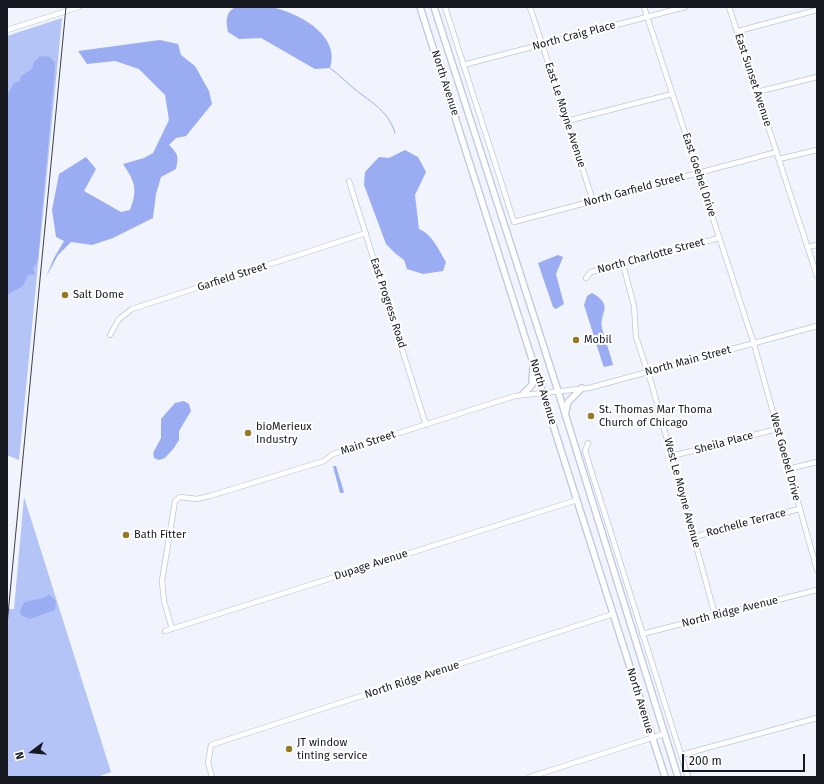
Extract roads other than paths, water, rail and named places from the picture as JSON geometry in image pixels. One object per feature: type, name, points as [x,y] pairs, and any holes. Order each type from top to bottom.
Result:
[{"type":"main road","name":"North Avenue","points":[[420,7],[665,777]]},
{"type":"main road","name":"North Avenue","points":[[434,7],[558,391],[678,777]]},
{"type":"main road","points":[[523,394],[532,385],[534,362]]},
{"type":"main road","points":[[565,415],[568,402],[582,388]]},
{"type":"street","points":[[7,30],[80,7]]},
{"type":"street","name":"North Avenue","points":[[445,7],[514,222]]},
{"type":"street","name":"East Le Moyne Avenue","points":[[530,7],[593,201]]},
{"type":"street","name":"East Goebel Drive","points":[[644,7],[754,344]]},
{"type":"street","name":"North Craig Place","points":[[463,65],[685,7]]},
{"type":"street","name":"East Sunset Avenue","points":[[729,7],[779,159]]},
{"type":"street","points":[[738,31],[817,10]]},
{"type":"street","points":[[757,92],[817,77]]},
{"type":"street","points":[[567,121],[672,94]]},
{"type":"street","points":[[817,150],[779,159],[817,276]]},
{"type":"street","name":"North Garfield Street","points":[[514,222],[777,152]]},
{"type":"street","name":"East Progress Road","points":[[349,181],[426,425]]},
{"type":"street","name":"Garfield Street","points":[[110,334],[119,319],[132,309],[366,233]]},
{"type":"street","name":"North Charlotte Street","points":[[586,278],[591,272],[719,238]]},
{"type":"street","points":[[807,247],[817,244]]},
{"type":"street","points":[[623,264],[634,306],[636,337],[648,372]]},
{"type":"street","name":"North Main Street","points":[[558,391],[582,388],[648,372],[817,326]]},
{"type":"street","name":"West Goebel Drive","points":[[754,344],[817,570]]},
{"type":"street","name":"West Le Moyne Avenue","points":[[648,372],[715,615]]},
{"type":"street","name":"Main Street","points":[[172,629],[164,601],[162,581],[175,502],[180,497],[197,499],[210,496],[324,461],[333,454],[523,394],[558,391]]},
{"type":"street","name":"Sheila Place","points":[[672,456],[777,429]]},
{"type":"street","name":"North Avenue","points":[[588,443],[585,451],[688,777]]},
{"type":"street","points":[[788,470],[817,462]]},
{"type":"street","name":"Dupage Avenue","points":[[165,631],[577,500]]},
{"type":"street","name":"Rochelle Terrace","points":[[694,537],[799,509]]},
{"type":"street","name":"North Ridge Avenue","points":[[642,634],[817,590]]},
{"type":"street","name":"North Ridge Avenue","points":[[212,777],[208,763],[211,744],[613,614]]},
{"type":"street","points":[[681,755],[817,718]]},
{"type":"street","points":[[530,777],[664,734]]},
{"type":"waterway","points":[[330,68],[377,106],[388,118],[395,133]]},
{"type":"railway","points":[[7,625],[66,7]]},
{"type":"place","name":"Salt Dome","points":[[65,295]]},
{"type":"place","name":"Mobil","points":[[576,340]]},
{"type":"place","name":"St. Thomas Mar Thoma Church of Chicago","points":[[591,416]]},
{"type":"place","name":"bioMerieux Industry","points":[[248,433]]},
{"type":"place","name":"Bath Fitter","points":[[126,535]]},
{"type":"place","name":"JT window tinting service","points":[[289,749]]}]
